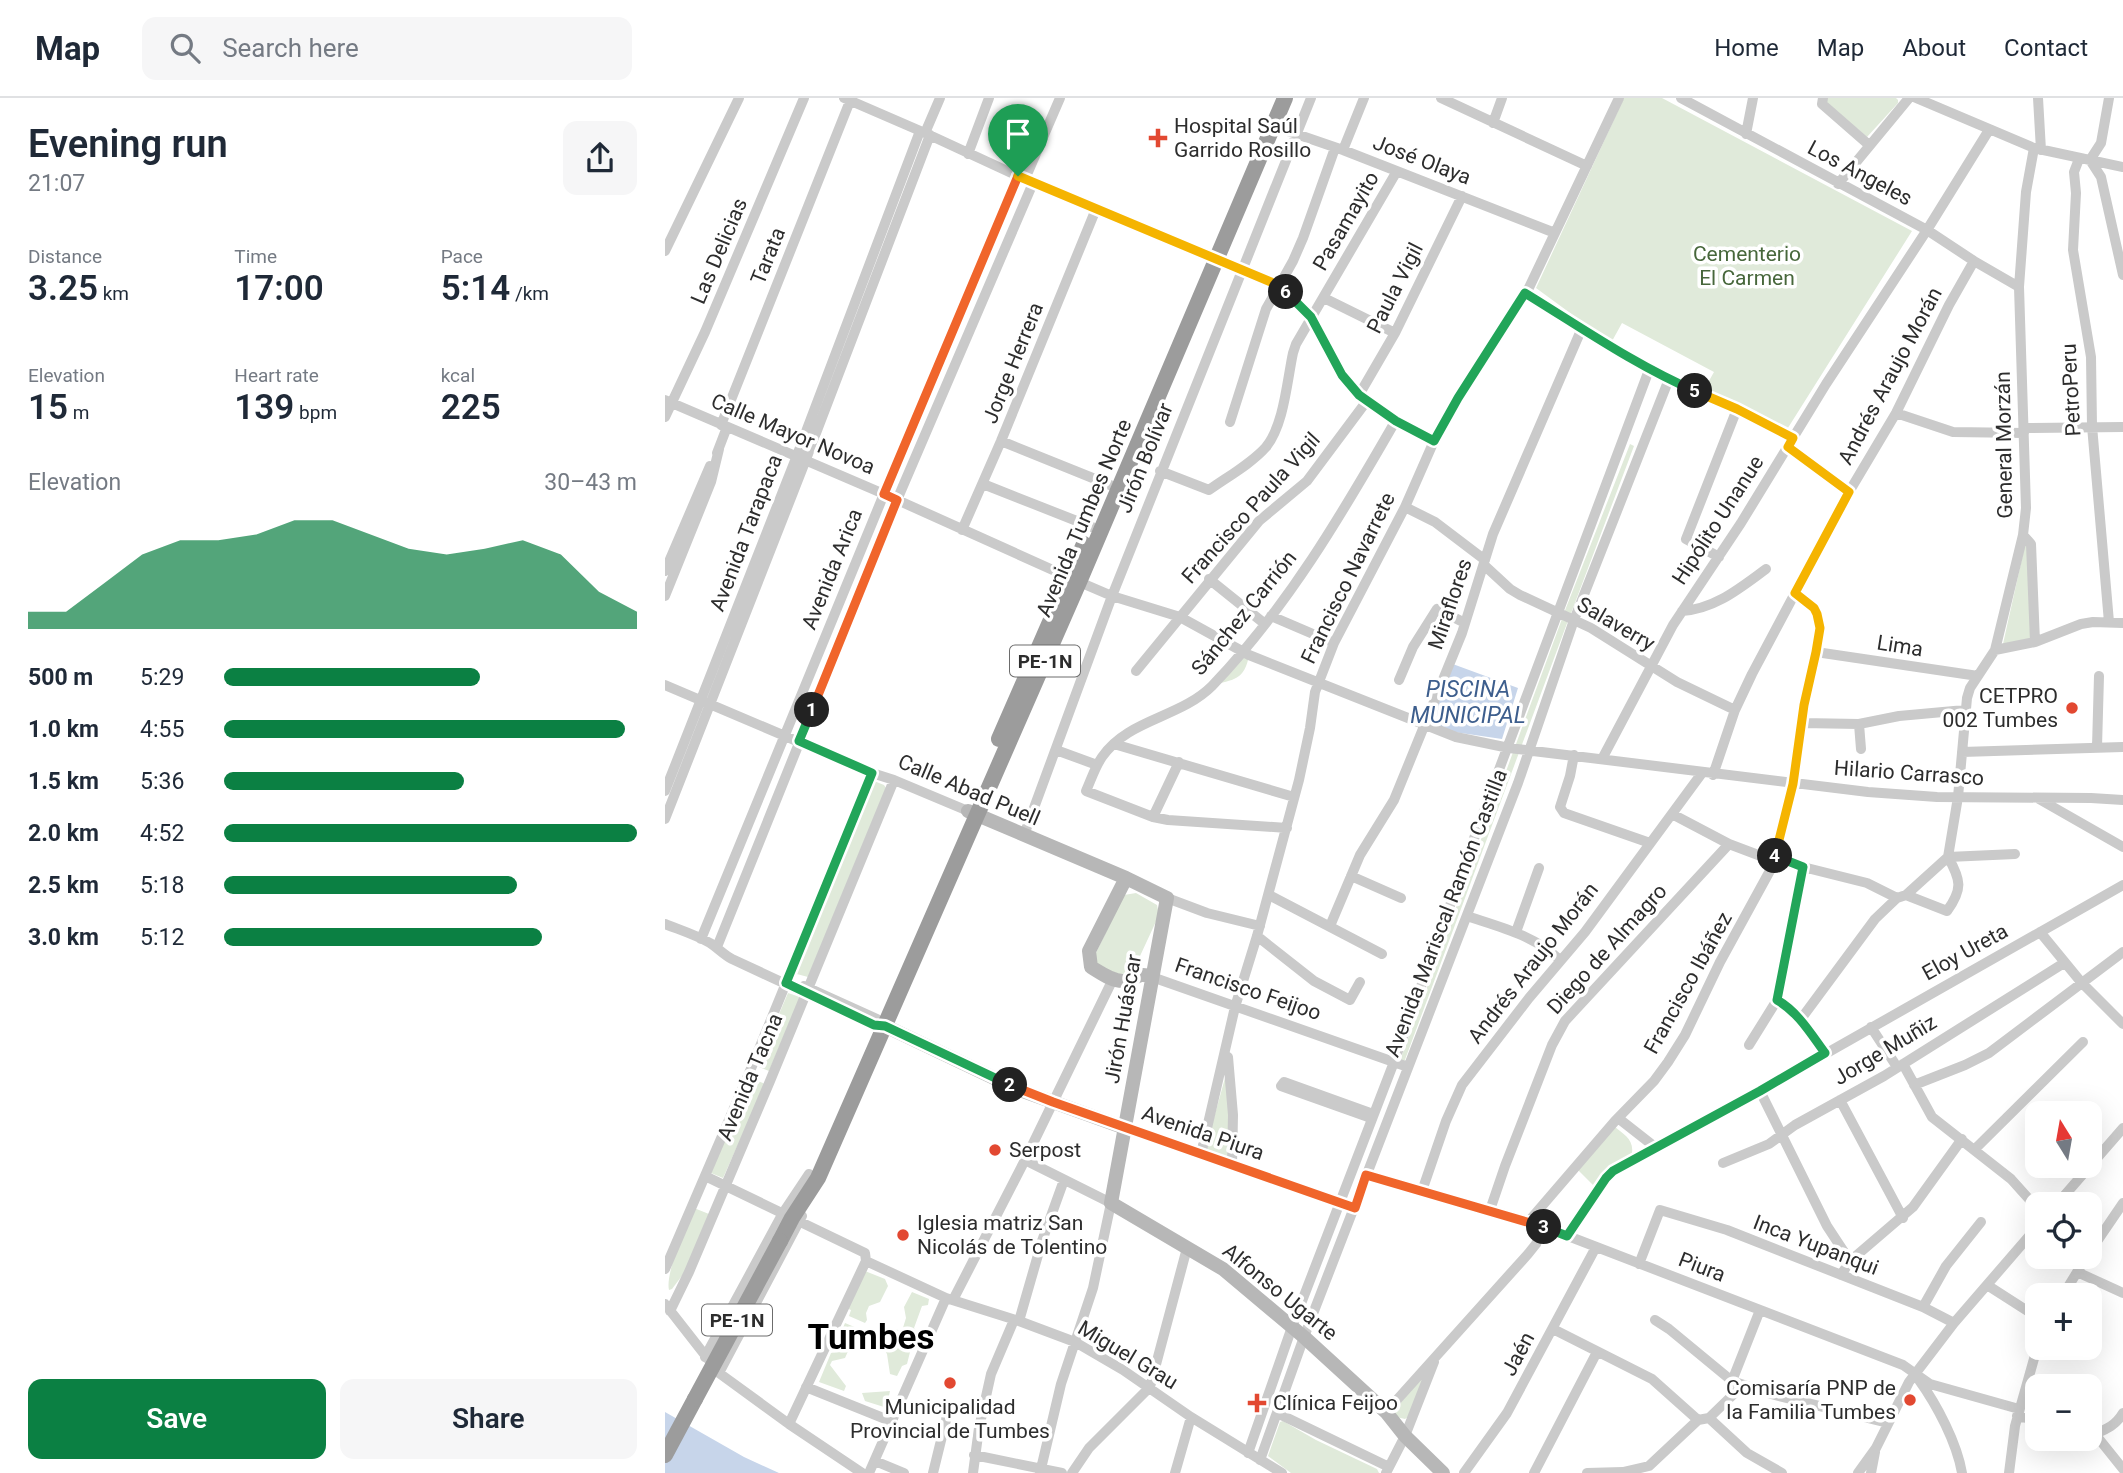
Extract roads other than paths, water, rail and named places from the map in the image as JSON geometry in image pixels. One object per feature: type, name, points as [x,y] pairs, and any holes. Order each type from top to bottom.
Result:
[{"type":"highway","name":"Avenida Tumbes Norte","points":[[665,1455],[814,1176],[1212,258],[1275,98]]},
{"type":"highway","name":"Avenida Tumbes Norte","points":[[1074,580],[1110,485],[1285,98]]},
{"type":"main road","name":"Calle Abad Puell","points":[[972,813],[1167,898]]},
{"type":"main road","points":[[1113,979],[1091,967],[1089,951],[1126,878]]},
{"type":"main road","name":"Jirón Huáscar","points":[[1111,1203],[1167,898]]},
{"type":"main road","name":"Francisco Feijoo","points":[[1113,979],[1127,981],[1144,974],[1152,977]]},
{"type":"main road","name":"Avenida Piura","points":[[879,1023],[1017,1088],[1125,1128]]},
{"type":"main road","name":"Alfonso Ugarte","points":[[1111,1203],[1223,1269],[1387,1412],[1405,1436],[1443,1473]]},
{"type":"street","points":[[665,251],[739,98]]},
{"type":"street","name":"Las Delicias","points":[[665,417],[669,402],[705,332],[804,98]]},
{"type":"street","name":"Avenida Tarapaca","points":[[665,791],[705,702],[940,98]]},
{"type":"street","points":[[968,154],[989,98]]},
{"type":"street","points":[[717,947],[1060,98]]},
{"type":"street","name":"Jirón Bolívar","points":[[1024,835],[1160,471],[1311,98]]},
{"type":"street","points":[[1230,422],[1266,309],[1303,238],[1339,148],[1364,98]]},
{"type":"street","points":[[1493,123],[1502,98]]},
{"type":"street","name":"Francisco Navarrete","points":[[1201,1154],[1235,1007],[1287,828],[1319,682],[1334,643],[1405,507],[1434,441],[1462,390],[1525,293],[1619,98]]},
{"type":"street","name":"Los Angeles","points":[[1681,98],[1927,230],[2019,287]]},
{"type":"street","points":[[1747,134],[1753,98]]},
{"type":"street","points":[[1822,98],[1822,104],[1869,145]]},
{"type":"street","points":[[1838,184],[1909,98]]},
{"type":"street","points":[[1916,98],[2038,149],[2123,167]]},
{"type":"street","name":"General Morzán","points":[[1948,857],[1958,797],[1965,710],[1970,688],[1995,650],[2027,508],[2019,287],[2026,192],[2038,149],[2038,98]]},
{"type":"street","name":"PetroPeru","points":[[2109,98],[2101,143],[2074,172],[2076,193],[2073,240],[2074,263],[2091,357],[2092,426],[2109,622]]},
{"type":"street","points":[[847,99],[1025,180],[1164,236],[1279,287],[1311,317],[1342,375],[1362,399],[1434,441]]},
{"type":"street","name":"Tarata","points":[[724,426],[847,99]]},
{"type":"street","points":[[1447,99],[1587,166]]},
{"type":"street","name":"José Olaya","points":[[1273,126],[1339,148],[1555,233]]},
{"type":"street","name":"Hipólito Unanue","points":[[1602,759],[1650,665],[1682,611],[1989,130]]},
{"type":"street","points":[[2085,160],[2101,177],[2123,275]]},
{"type":"street","name":"Pasamayito","points":[[1160,471],[1209,489],[1265,447],[1275,430],[1282,409],[1293,353],[1311,317],[1397,171]]},
{"type":"street","name":"Avenida Arica","points":[[701,939],[884,494],[1025,180]]},
{"type":"street","name":"Paula Vigil","points":[[1362,399],[1462,196]]},
{"type":"street","name":"Jorge Herrera","points":[[962,530],[1096,209]]},
{"type":"street","name":"Andrés Araujo Morán","points":[[1422,1191],[1446,1121],[1462,1085],[1528,998],[1585,932],[1672,814],[1707,774],[1735,710],[1795,593],[1849,492],[1896,413],[1948,305],[1975,261]]},
{"type":"street","points":[[1525,293],[1649,370],[1737,409],[1790,443],[1849,492]]},
{"type":"street","points":[[1324,298],[1395,333]]},
{"type":"street","name":"Miraflores","points":[[1330,926],[1368,841],[1394,800],[1465,623],[1493,534],[1582,328]]},
{"type":"street","name":"Avenida Mariscal Ramón Castilla","points":[[1260,1460],[1277,1413],[1298,1332],[1340,1203],[1649,370]]},
{"type":"street","name":"Avenida Mariscal Ramón Castilla","points":[[1248,1452],[1298,1332],[1355,1208],[1518,783],[1574,620],[1669,379]]},
{"type":"street","name":"Francisco Paula Vigil","points":[[1136,671],[1259,521],[1307,481],[1362,399]]},
{"type":"street","name":"Calle Mayor Novoa","points":[[669,402],[884,494],[1074,580],[1112,596],[1179,617],[1242,651],[1424,725],[1456,737],[1528,750]]},
{"type":"street","points":[[1719,556],[1686,539],[1737,409]]},
{"type":"street","points":[[1896,413],[1954,432],[2123,427]]},
{"type":"street","name":"Sánchez Carrión","points":[[1153,817],[1086,791],[1097,765],[1105,752],[1129,732],[1201,695],[1242,651],[1319,549],[1396,421]]},
{"type":"street","points":[[665,596],[711,482],[724,426]]},
{"type":"street","points":[[1001,441],[1110,485]]},
{"type":"street","points":[[665,571],[719,449]]},
{"type":"street","points":[[983,484],[1092,527]]},
{"type":"street","name":"Salaverry","points":[[1405,507],[1435,523],[1485,563],[1510,589],[1591,628],[1677,682],[1735,710]]},
{"type":"street","points":[[2023,535],[2031,544],[2035,642]]},
{"type":"street","points":[[1682,611],[1695,611],[1714,604],[1766,569]]},
{"type":"street","points":[[1209,579],[1268,620],[1334,643]]},
{"type":"street","name":"Francisco Ibáñez","points":[[1529,1222],[1618,1118],[1654,1081],[1677,1049],[1720,962],[1772,867],[1793,784],[1804,705],[1820,628],[1817,614],[1795,593]]},
{"type":"street","points":[[1399,680],[1413,647],[1437,609],[1465,623]]},
{"type":"street","points":[[1995,650],[2035,642],[2081,624],[2123,623]]},
{"type":"street","name":"Lima","points":[[1816,652],[1978,676]]},
{"type":"street","points":[[2097,747],[2099,676]]},
{"type":"street","name":"Calle Abad Puell","points":[[665,685],[972,813]]},
{"type":"street","points":[[665,819],[705,702]]},
{"type":"street","points":[[1802,723],[1859,724],[1899,716],[1965,710]]},
{"type":"street","points":[[1859,724],[1861,749]]},
{"type":"street","points":[[1114,744],[1294,797]]},
{"type":"street","points":[[1962,752],[2123,747]]},
{"type":"street","points":[[1056,750],[1097,765]]},
{"type":"street","name":"Hilario Carrasco","points":[[1528,750],[1868,792],[1958,797],[2123,800]]},
{"type":"street","points":[[1574,755],[1560,807],[1564,813],[1650,843]]},
{"type":"street","points":[[1179,762],[1153,817],[1287,828]]},
{"type":"street","name":"Avenida Tacna","points":[[665,1269],[872,773]]},
{"type":"street","name":"Avenida Tacna","points":[[667,1308],[725,1186],[894,780]]},
{"type":"street","points":[[2039,798],[2123,847]]},
{"type":"street","points":[[1672,814],[1729,844],[1867,883],[1947,911],[1959,890],[1957,872],[1948,857]]},
{"type":"street","name":"Diego de Almagro","points":[[1490,1210],[1547,1057],[1565,1021],[1729,844]]},
{"type":"street","points":[[1801,1020],[1875,919],[1948,857],[2015,854]]},
{"type":"street","points":[[1749,1045],[1777,1000],[1803,867]]},
{"type":"street","points":[[1516,932],[1539,868]]},
{"type":"street","points":[[1352,876],[1401,898]]},
{"type":"street","name":"Eloy Ureta","points":[[1567,1236],[1613,1171],[1760,1091],[2123,885]]},
{"type":"street","points":[[1269,895],[1382,954]]},
{"type":"street","name":"Calle Abad Puell","points":[[1167,898],[1259,931]]},
{"type":"street","points":[[1467,916],[1516,932],[1539,944],[1560,960]]},
{"type":"street","name":"Avenida Piura","points":[[665,924],[717,947],[727,957],[879,1023]]},
{"type":"street","points":[[1259,931],[1314,981],[1350,1000],[1360,982]]},
{"type":"street","points":[[2040,932],[2081,982],[2123,1024]]},
{"type":"street","points":[[1914,1085],[1965,1066],[1989,1053],[2123,952]]},
{"type":"street","name":"Jorge Muñiz","points":[[1723,1163],[1769,1144],[1795,1125],[1900,1066],[2064,962]]},
{"type":"street","name":"Francisco Feijoo","points":[[1152,977],[1408,1067]]},
{"type":"street","points":[[869,1473],[950,1299],[1025,1160],[1113,979]]},
{"type":"street","points":[[1777,1000],[1787,1005],[1801,1020],[1825,1053]]},
{"type":"street","points":[[1871,1027],[1914,1085],[1932,1116],[2011,1179],[2025,1195]]},
{"type":"street","points":[[1975,1149],[2083,1041]]},
{"type":"street","points":[[1227,1046],[1233,1115],[1232,1165]]},
{"type":"street","points":[[1284,1082],[1372,1116],[1281,1086],[1284,1082]]},
{"type":"street","points":[[1760,1091],[1827,1226],[1850,1261]]},
{"type":"street","points":[[1840,1100],[1903,1218]]},
{"type":"street","points":[[1618,1118],[1655,1147]]},
{"type":"street","name":"Avenida Piura","points":[[1125,1128],[1355,1208]]},
{"type":"street","points":[[2067,1192],[2123,1128]]},
{"type":"street","points":[[1841,1275],[1850,1261],[1903,1218],[1962,1139]]},
{"type":"street","name":"Alfonso Ugarte","points":[[1025,1160],[1111,1203]]},
{"type":"street","name":"Piura","points":[[1366,1175],[1543,1227],[1903,1365],[1930,1384],[2025,1416]]},
{"type":"street","name":"Miguel Grau","points":[[705,1176],[792,1217],[950,1299],[1075,1342],[1282,1473]]},
{"type":"street","points":[[973,1473],[974,1455],[991,1374],[1016,1320],[1064,1180]]},
{"type":"street","name":"Jirón Huáscar","points":[[1041,1471],[1061,1384],[1093,1288],[1111,1203]]},
{"type":"street","points":[[2102,1234],[2123,1203]]},
{"type":"street","name":"Inca Yupanqui","points":[[1639,1264],[1660,1210],[1727,1230],[1923,1307],[1954,1323]]},
{"type":"street","points":[[705,1357],[792,1217]]},
{"type":"street","points":[[719,1373],[792,1217]]},
{"type":"street","points":[[1923,1307],[1946,1266],[1981,1222]]},
{"type":"street","points":[[1387,1412],[1528,1254],[1536,1244],[1543,1227]]},
{"type":"street","points":[[1858,1473],[1876,1448],[1903,1392],[1915,1374],[1954,1323],[2025,1241]]},
{"type":"street","name":"Jaén","points":[[1464,1473],[1507,1413],[1596,1247]]},
{"type":"street","points":[[1072,1473],[1089,1448],[1150,1387],[1187,1248]]},
{"type":"street","points":[[789,1424],[865,1257]]},
{"type":"street","points":[[2070,1283],[2079,1269]]},
{"type":"street","points":[[2077,1272],[2123,1293]]},
{"type":"street","points":[[1987,1285],[2025,1309]]},
{"type":"street","points":[[667,1308],[719,1373],[862,1473]]},
{"type":"street","points":[[1732,1381],[1759,1310]]},
{"type":"street","points":[[1655,1320],[1732,1381],[1771,1394],[1888,1423]]},
{"type":"street","points":[[1553,1329],[1653,1380],[1698,1420]]},
{"type":"street","points":[[1534,1473],[1597,1352]]},
{"type":"street","points":[[1277,1413],[1387,1470],[1405,1436],[1437,1355]]},
{"type":"street","points":[[2008,1473],[2018,1413],[2033,1360]]},
{"type":"street","points":[[1915,1374],[1929,1394],[1951,1440],[1962,1473]]},
{"type":"street","points":[[1587,1473],[1623,1472],[1649,1466],[1698,1420],[1709,1418],[1743,1385]]},
{"type":"street","points":[[806,1387],[893,1422]]},
{"type":"street","points":[[2102,1430],[2118,1421],[2123,1413]]},
{"type":"street","points":[[933,1473],[947,1416]]},
{"type":"street","points":[[1175,1473],[1191,1417]]},
{"type":"street","points":[[1709,1418],[1761,1468],[1782,1473]]},
{"type":"street","points":[[2102,1445],[2123,1469]]},
{"type":"street","points":[[1871,1473],[1876,1448]]},
{"type":"street","points":[[974,1455],[1041,1471],[1062,1473]]},
{"type":"street","points":[[875,1461],[904,1473]]},
{"type":"water","name":"PISCINA MUNICIPAL","points":[[1450,663],[1518,688],[1502,739],[1454,732],[1426,720]]},
{"type":"water","points":[[665,1412],[744,1457],[779,1473],[665,1473]]},
{"type":"place","name":"Hospital Saúl Garrido Rosillo","points":[[1158,138]]},
{"type":"place","name":"CETPRO 002 Tumbes","points":[[2072,708]]},
{"type":"place","name":"Serpost","points":[[995,1150]]},
{"type":"place","name":"Iglesia matriz San Nicolás de Tolentino","points":[[903,1235]]},
{"type":"place","name":"Municipalidad Provincial de Tumbes","points":[[950,1383]]},
{"type":"place","name":"Comisaría PNP de la Familia Tumbes","points":[[1910,1400]]},
{"type":"place","name":"Clínica Feijoo","points":[[1257,1403]]},
{"type":"district","name":"Tumbes","points":[[871,1337]]},
{"type":"park label","name":"Cementerio El Carmen","points":[[1747,266]]}]
